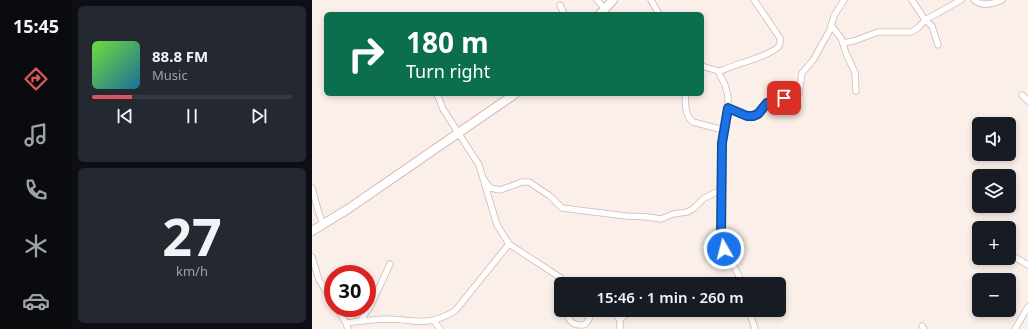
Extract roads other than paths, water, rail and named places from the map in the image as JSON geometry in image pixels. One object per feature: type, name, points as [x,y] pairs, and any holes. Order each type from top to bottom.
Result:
[{"type":"main road","points":[[603,11],[613,0]]},
{"type":"main road","points":[[312,231],[512,96]]},
{"type":"street","points":[[597,0],[603,11]]},
{"type":"street","points":[[651,0],[658,12]]},
{"type":"street","points":[[704,67],[718,71],[762,56],[778,47],[781,43],[780,38],[754,0]]},
{"type":"street","points":[[728,108],[747,116],[753,116],[758,114],[767,103],[794,96],[799,93],[802,73],[814,59],[830,30],[834,16],[844,0]]},
{"type":"street","points":[[912,0],[925,20],[932,26],[938,45]]},
{"type":"street","points":[[843,43],[854,41],[878,32],[911,32],[918,28],[925,20],[961,0]]},
{"type":"street","points":[[974,0],[978,4],[986,5],[1002,0]]},
{"type":"street","points":[[560,5],[563,12]]},
{"type":"street","points":[[832,24],[839,34],[855,73],[856,91]]},
{"type":"street","points":[[718,71],[725,85],[728,96],[728,108],[722,143],[722,241],[724,249],[737,270],[740,277]]},
{"type":"street","points":[[1022,95],[1028,101]]},
{"type":"street","points":[[438,96],[443,109],[479,165],[497,225],[509,244],[559,277]]},
{"type":"street","points":[[685,96],[687,115],[689,119],[693,122],[724,130]]},
{"type":"street","points":[[483,178],[490,188],[500,190],[522,182],[529,182],[550,196],[562,208],[626,216],[661,218],[687,212],[693,209],[703,199],[722,189]]},
{"type":"street","points":[[312,188],[323,225]]},
{"type":"street","points":[[346,322],[390,320],[416,322],[434,321],[443,318],[455,311],[509,244]]},
{"type":"street","points":[[312,257],[319,280],[324,288]]},
{"type":"street","points":[[1016,258],[1028,265]]},
{"type":"street","points":[[360,321],[370,307],[390,264]]},
{"type":"street","points":[[1014,329],[1028,306]]},
{"type":"street","points":[[343,317],[348,329]]},
{"type":"street","points":[[568,317],[570,322],[579,325],[588,322],[590,317]]},
{"type":"street","points":[[618,317],[620,320],[620,329]]},
{"type":"street","points":[[620,320],[623,317]]},
{"type":"street","points":[[751,317],[755,329]]},
{"type":"street","points":[[434,321],[440,329]]}]
